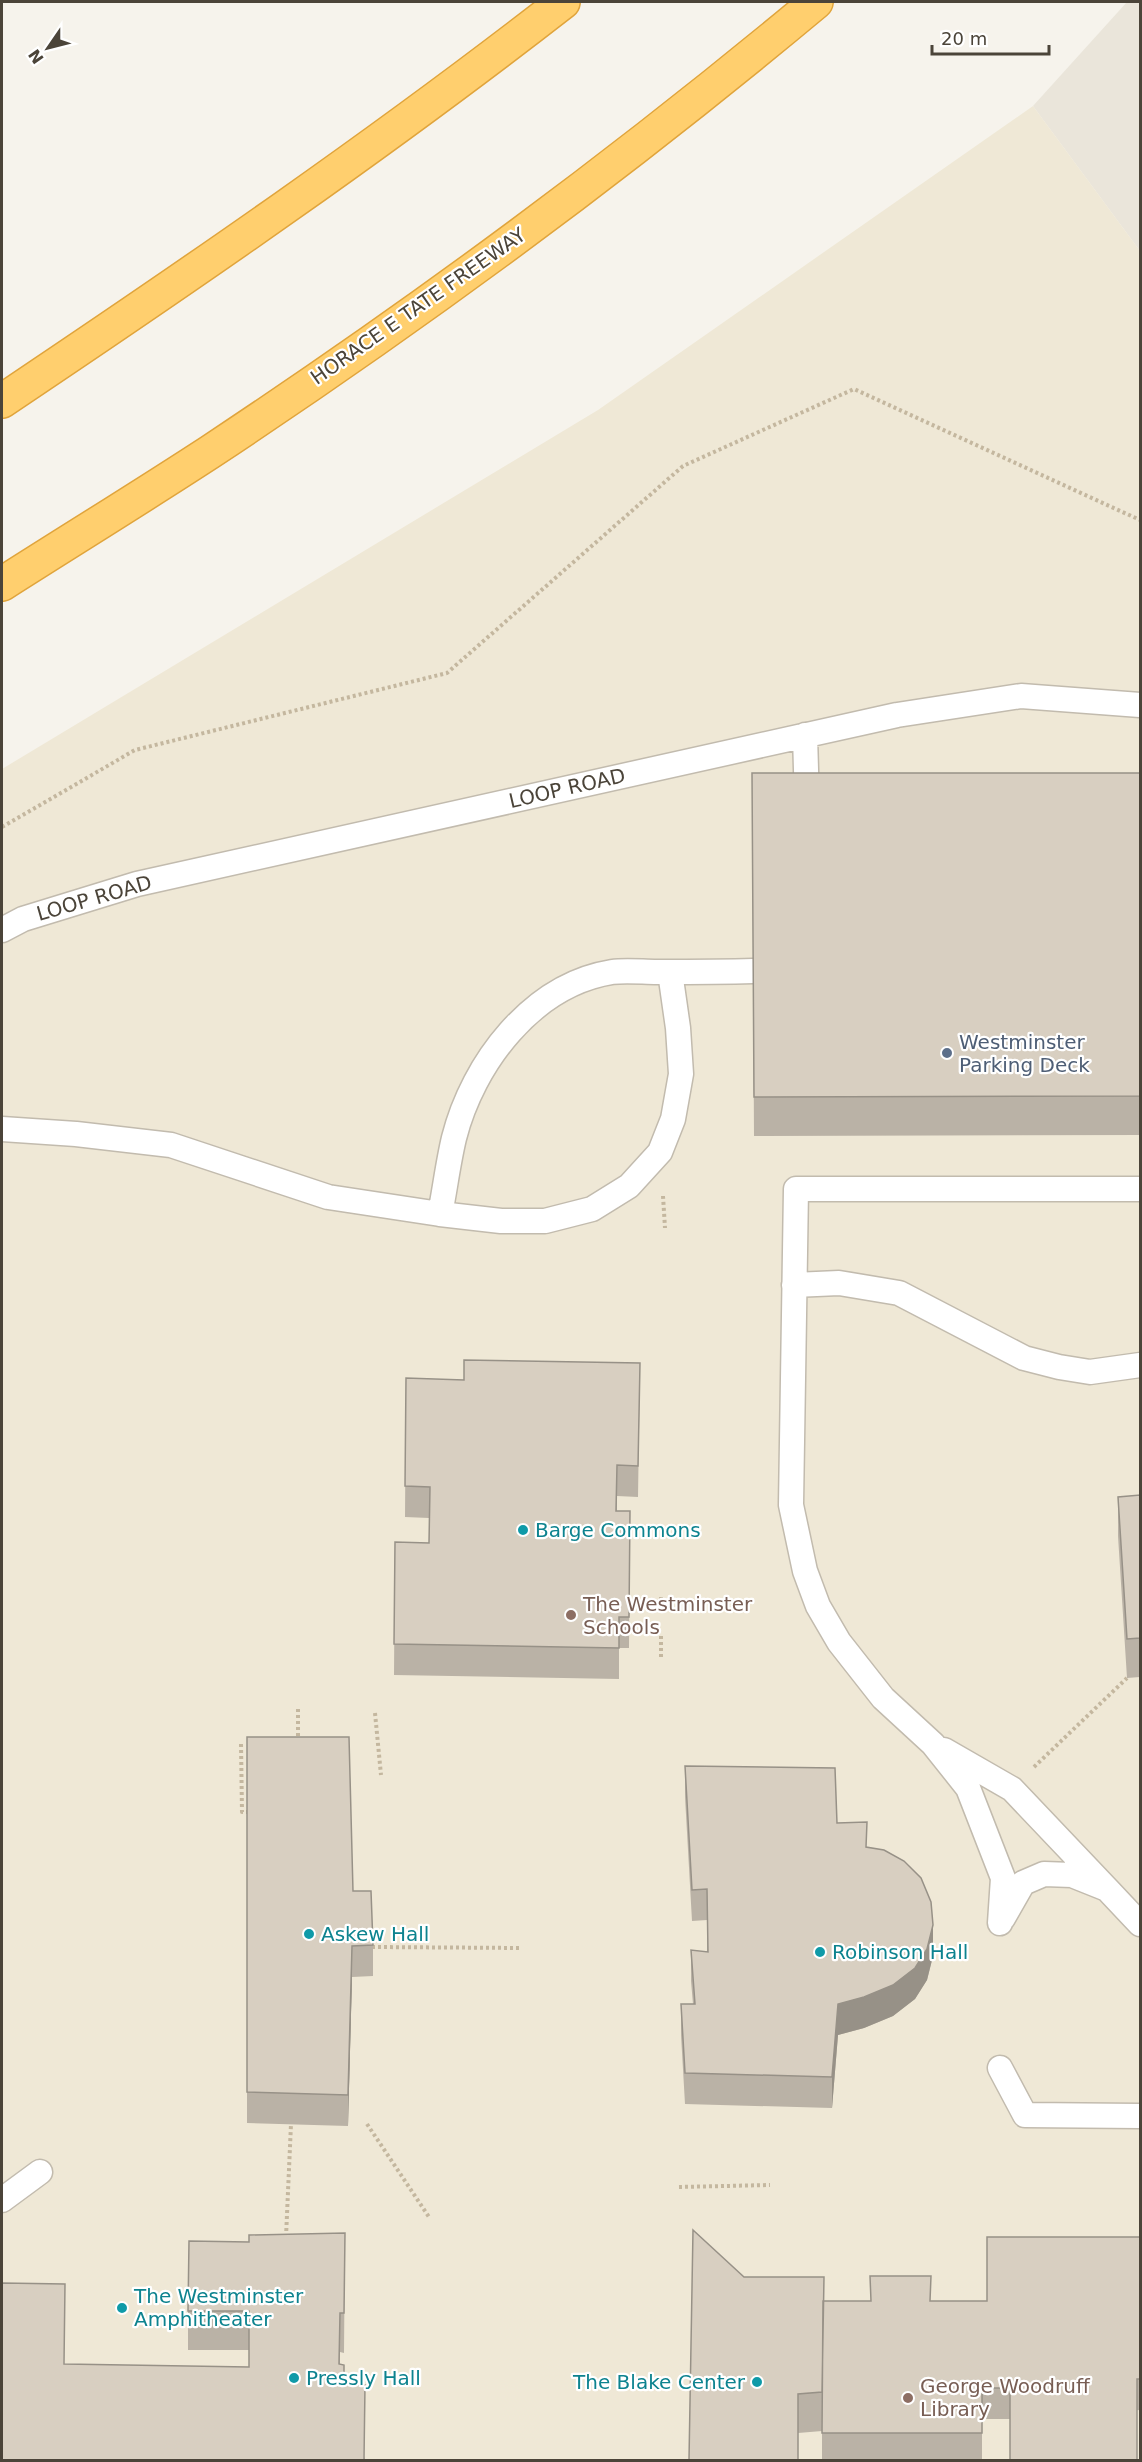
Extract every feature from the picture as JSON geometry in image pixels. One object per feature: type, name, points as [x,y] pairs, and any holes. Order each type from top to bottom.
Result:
[{"type":"highway","points":[[2,401],[218,257],[485,62],[563,2]]},
{"type":"highway","name":"HORACE E TATE FREEWAY","points":[[2,584],[210,451],[422,305],[634,150],[816,2]]},
{"type":"lane","name":"LOOP ROAD","points":[[2,930],[23,919],[137,884],[897,715],[1021,696],[1140,705]]},
{"type":"lane","points":[[805,735],[807,812]]},
{"type":"lane","points":[[440,1214],[455,1137],[471,1091],[486,1063],[510,1032],[540,1004],[578,980],[614,972],[753,971]]},
{"type":"lane","points":[[2,1129],[76,1134],[171,1145],[328,1197],[501,1221],[545,1221],[592,1209],[629,1186],[660,1152],[673,1119],[681,1074],[678,1028],[670,972]]},
{"type":"lane","points":[[1107,1890],[1072,1875],[1044,1874],[1023,1883],[1000,1923],[1003,1878],[968,1788],[933,1744],[883,1698],[839,1642],[818,1606],[805,1571],[791,1505],[796,1189],[1140,1189]]},
{"type":"lane","points":[[794,1285],[839,1283],[900,1293],[1024,1358],[1059,1367],[1090,1372],[1140,1365]]},
{"type":"lane","points":[[933,1744],[1012,1789],[1140,1924]]},
{"type":"lane","points":[[1000,2068],[1025,2115],[1140,2116]]},
{"type":"lane","points":[[2,2200],[40,2172]]},
{"type":"path","points":[[2,827],[135,750],[447,674],[683,466],[854,389],[1140,520]]},
{"type":"path","points":[[661,1597],[661,1613]]},
{"type":"path","points":[[661,1636],[661,1658]]},
{"type":"path","points":[[1033,1767],[1127,1678]]},
{"type":"path","points":[[298,1709],[298,1745]]},
{"type":"path","points":[[375,1713],[381,1776]]},
{"type":"path","points":[[241,1744],[242,1812],[248,1812]]},
{"type":"path","points":[[372,1947],[521,1948]]},
{"type":"path","points":[[286,2243],[291,2124]]},
{"type":"path","points":[[368,2124],[429,2217]]},
{"type":"path","points":[[680,2187],[770,2186]]},
{"type":"shaded area","points":[[1127,2],[1140,2],[1140,251],[1033,106]]},
{"type":"shaded area","name":"The Westminster Schools","points":[[1033,106],[1140,251],[1140,2460],[2,2460],[2,769],[598,410]]},
{"type":"building","name":"Westminster Parking Deck","points":[[752,773],[1140,773],[1140,1096],[754,1097]]},
{"type":"building","name":"Barge Commons","points":[[464,1360],[640,1363],[638,1466],[617,1465],[616,1511],[630,1511],[629,1617],[619,1617],[619,1648],[394,1644],[395,1542],[429,1543],[430,1487],[405,1486],[406,1378],[464,1380]]},
{"type":"building","points":[[1140,1495],[1140,1638],[1127,1639],[1118,1497]]},
{"type":"building","name":"Askew Hall","points":[[247,1737],[349,1737],[353,1891],[371,1891],[373,1945],[352,1946],[348,2095],[247,2092]]},
{"type":"building","name":"Robinson Hall","points":[[685,1766],[835,1768],[837,1823],[867,1822],[866,1847],[884,1850],[904,1861],[921,1878],[931,1902],[933,1925],[927,1949],[915,1968],[893,1985],[864,1997],[838,2004],[832,2077],[685,2073],[681,2004],[695,2004],[691,1950],[708,1952],[707,1889],[692,1890]]},
{"type":"building","name":"The Blake Center","points":[[693,2230],[744,2277],[824,2277],[822,2392],[798,2394],[798,2460],[689,2460]]},
{"type":"building","name":"Pressly Hall","points":[[345,2233],[344,2313],[340,2313],[339,2364],[344,2365],[344,2385],[365,2385],[364,2460],[2,2460],[2,2283],[65,2284],[64,2364],[249,2367],[249,2311],[188,2311],[189,2241],[249,2242],[249,2235]]},
{"type":"building","points":[[987,2237],[1140,2237],[1140,2379],[1137,2379],[1137,2460],[1010,2460],[1010,2388],[982,2388],[982,2433],[822,2433],[823,2301],[871,2301],[870,2276],[931,2276],[930,2301],[987,2301]]},
{"type":"place","name":"Westminster Parking Deck","points":[[947,1053]]},
{"type":"place","name":"Barge Commons","points":[[523,1530]]},
{"type":"place","name":"The Westminster Schools","points":[[571,1615]]},
{"type":"place","name":"Askew Hall","points":[[309,1934]]},
{"type":"place","name":"Robinson Hall","points":[[820,1952]]},
{"type":"place","name":"The Westminster Amphitheater","points":[[122,2308]]},
{"type":"place","name":"Pressly Hall","points":[[294,2378]]},
{"type":"place","name":"The Blake Center","points":[[757,2382]]},
{"type":"place","name":"George Woodruff Library","points":[[908,2398]]}]
